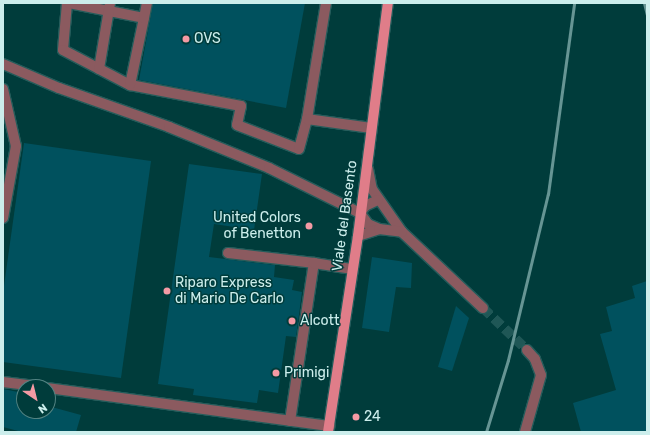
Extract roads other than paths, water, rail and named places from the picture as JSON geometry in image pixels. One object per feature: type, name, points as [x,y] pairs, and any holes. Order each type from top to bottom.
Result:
[{"type":"main road","name":"Viale del Basento","points":[[328,429],[358,236],[388,3]]},
{"type":"street","points":[[144,18],[109,8],[69,3],[63,50],[130,85],[241,106],[237,124],[299,149],[308,119],[326,3]]},
{"type":"street","points":[[130,85],[147,3]]},
{"type":"street","points":[[99,69],[109,8]]},
{"type":"street","points":[[3,64],[59,88],[169,127],[269,168],[360,213],[368,224],[379,229],[402,232]]},
{"type":"street","points":[[3,89],[16,146],[3,218]]},
{"type":"street","points":[[308,119],[371,128]]},
{"type":"street","points":[[367,158],[370,183],[378,200],[402,232],[482,308]]},
{"type":"street","points":[[360,213],[366,206],[378,200]]},
{"type":"street","points":[[358,236],[379,229]]},
{"type":"street","points":[[228,253],[353,269]]},
{"type":"street","points":[[290,421],[314,263]]},
{"type":"street","points":[[525,432],[541,375],[536,359],[527,350]]},
{"type":"street","points":[[3,382],[16,384]]},
{"type":"street","points":[[56,389],[290,421],[328,429]]},
{"type":"tunnel","points":[[483,308],[527,350]]},
{"type":"railway","points":[[486,432],[508,360],[548,194],[574,3]]},
{"type":"railway","points":[[644,3],[647,15]]},
{"type":"place","name":"OVS","points":[[186,39]]},
{"type":"place","name":"United Colors of Benetton","points":[[309,226]]},
{"type":"place","name":"Riparo Express di Mario De Carlo","points":[[167,291]]},
{"type":"place","name":"Alcott","points":[[292,321]]},
{"type":"place","name":"Primigi","points":[[276,373]]},
{"type":"place","name":"24","points":[[356,417]]}]
